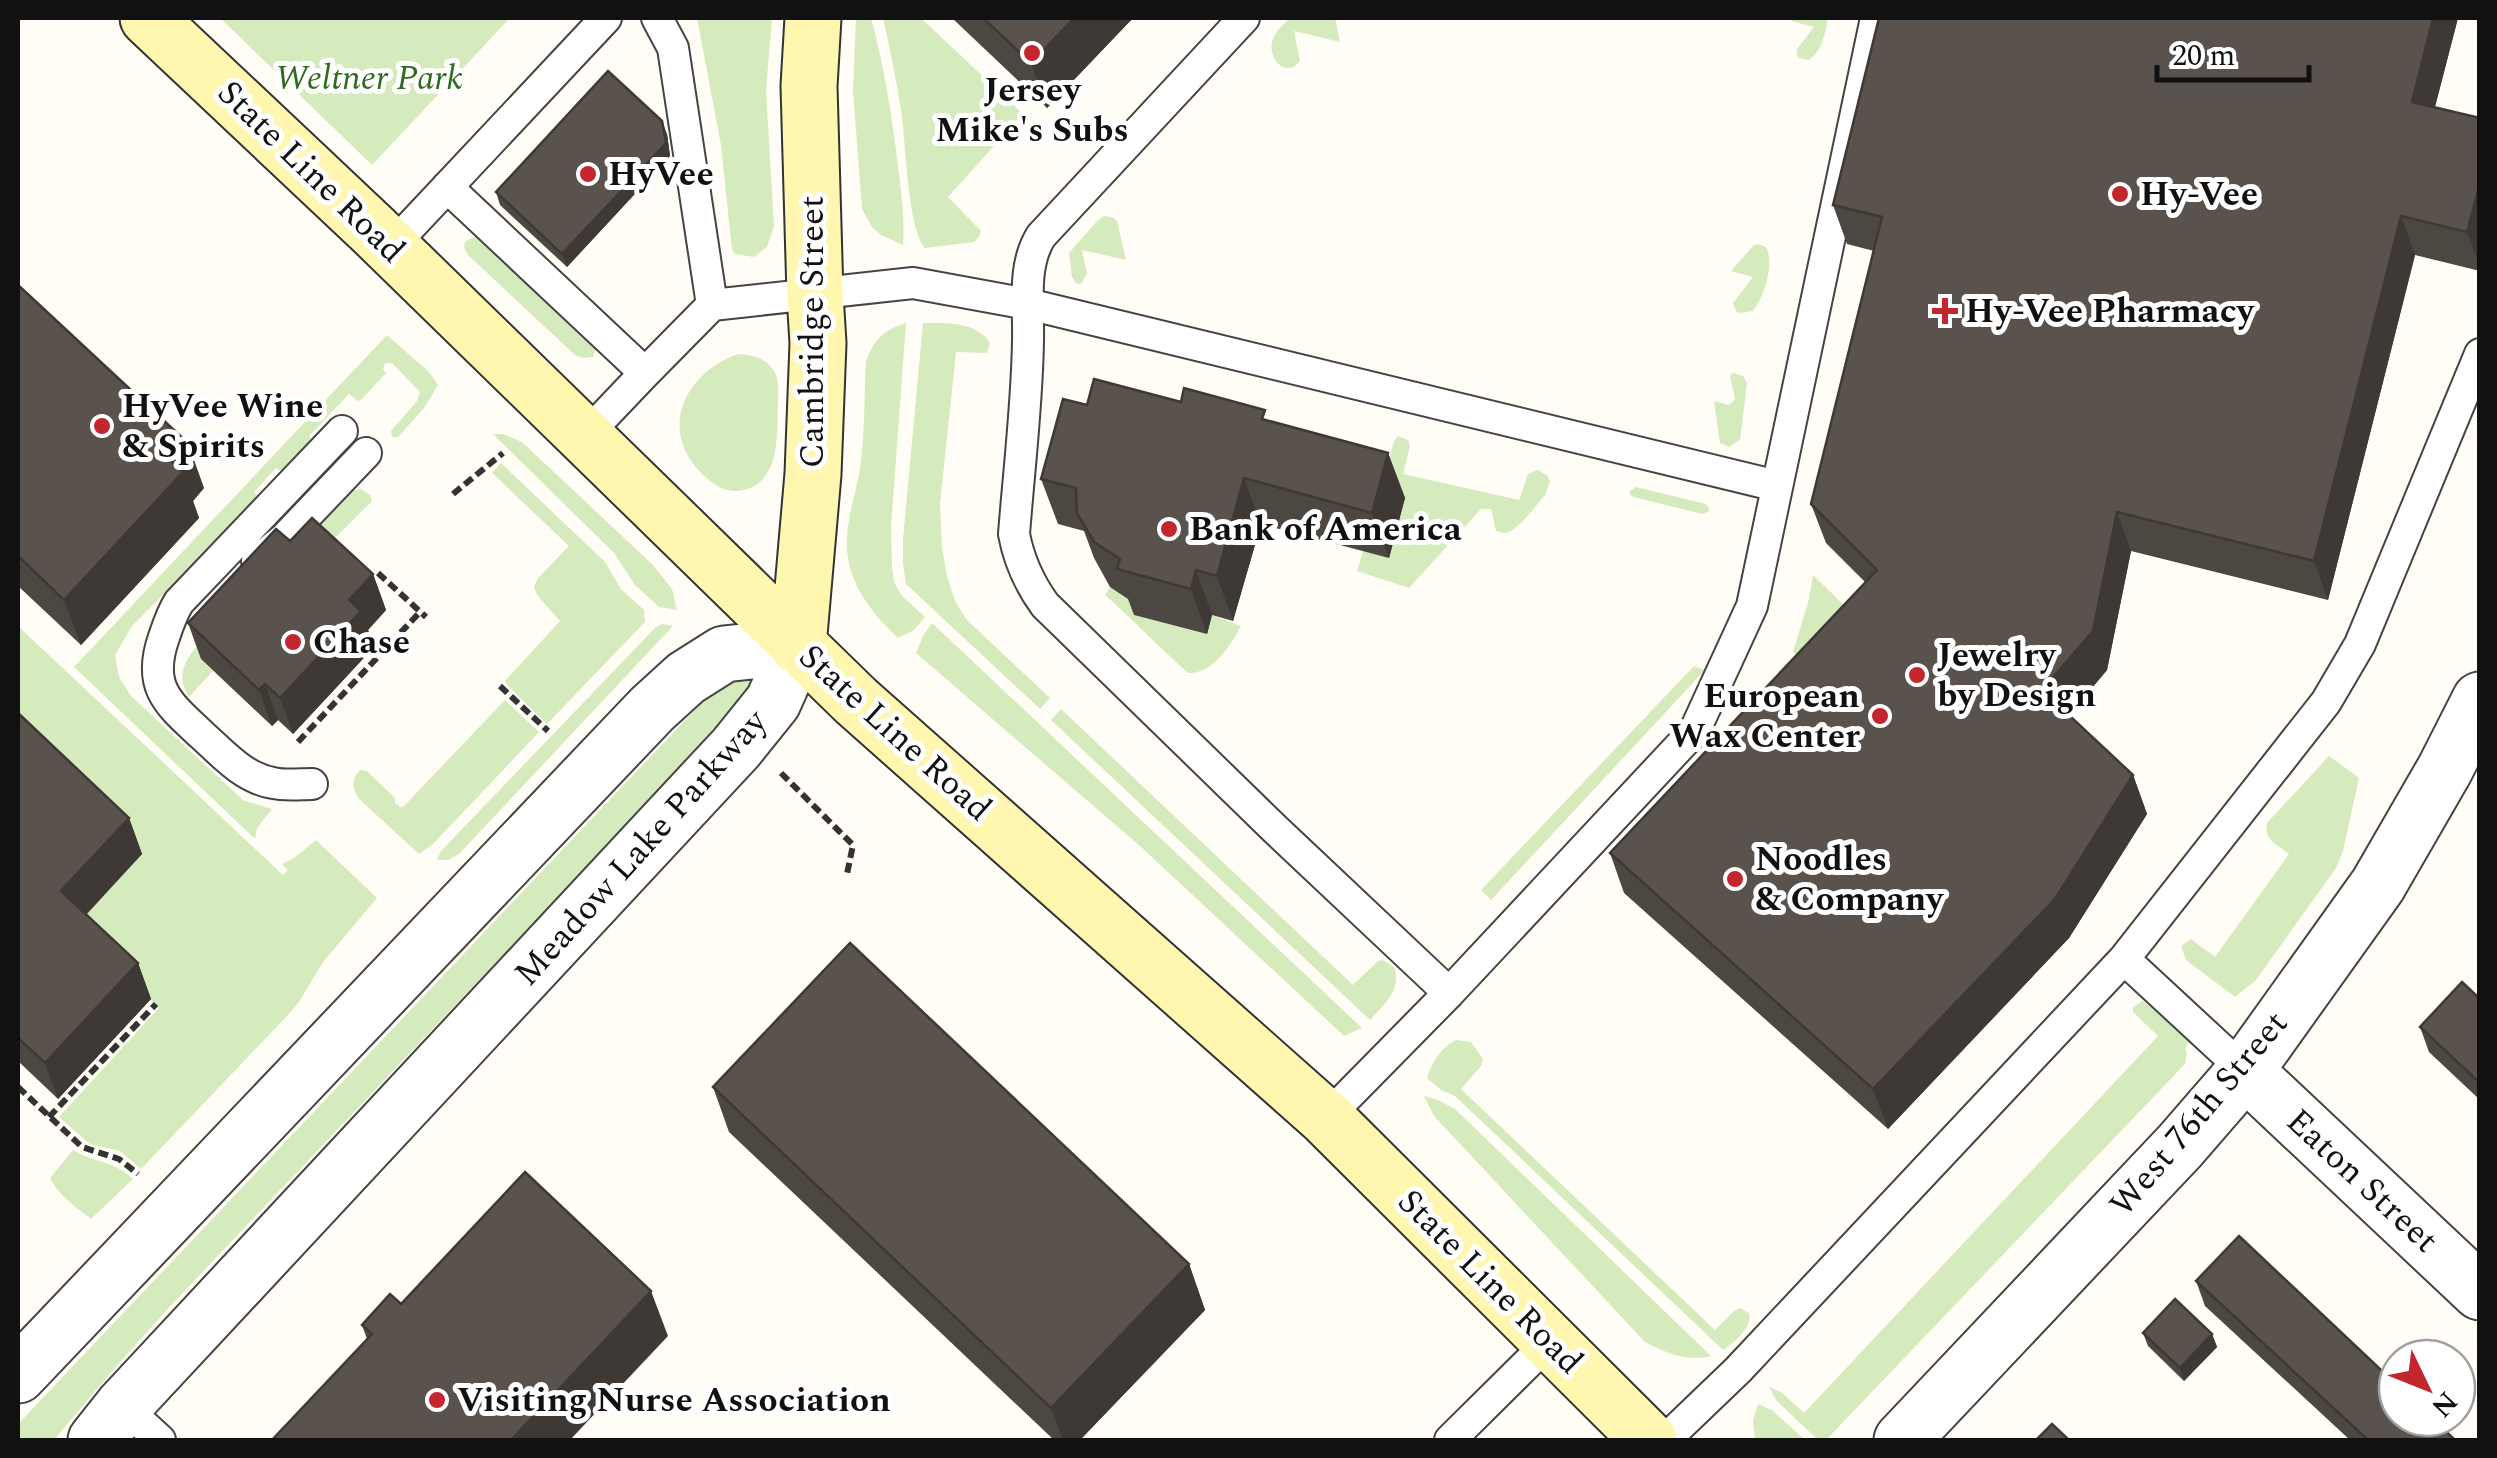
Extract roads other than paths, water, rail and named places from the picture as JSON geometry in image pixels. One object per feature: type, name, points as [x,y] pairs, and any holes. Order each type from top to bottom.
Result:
[{"type":"main road","name":"State Line Road","points":[[148,18],[586,436],[798,646],[1326,1118],[1648,1440]]},
{"type":"main road","name":"Cambridge Street","points":[[798,646],[813,474],[818,343],[810,86],[812,18]]},
{"type":"street","name":"Meadow Lake Parkway","points":[[18,1375],[652,709],[686,678],[724,654],[798,646]]},
{"type":"street","name":"Meadow Lake Parkway","points":[[127,1429],[736,748],[773,702],[798,646]]},
{"type":"street","name":"West 76th Street","points":[[1902,1440],[2180,1146],[2245,1070],[2378,885],[2480,700]]},
{"type":"street","name":"Eaton Street","points":[[2245,1070],[2480,1292]]},
{"type":"lane","points":[[391,248],[606,18]]},
{"type":"lane","points":[[657,18],[673,48],[712,304]]},
{"type":"lane","points":[[1244,18],[1041,236],[1032,251],[1014,534],[1022,567],[1046,605],[1449,993]]},
{"type":"lane","points":[[1326,1118],[1695,730],[1752,606],[1876,18]]},
{"type":"lane","points":[[447,187],[645,373]]},
{"type":"lane","points":[[586,436],[712,304],[913,284],[1028,304],[1777,486]]},
{"type":"lane","points":[[1665,1440],[1778,1328],[2124,958],[2326,702],[2360,644],[2480,354]]},
{"type":"lane","points":[[312,784],[274,784],[234,764],[175,709],[160,689],[156,663],[179,602],[342,430]]},
{"type":"lane","points":[[161,644],[199,622],[366,453]]},
{"type":"lane","points":[[2124,958],[2245,1070]]},
{"type":"lane","points":[[1450,1440],[1550,1341]]},
{"type":"place","name":"Jersey Mike's Subs","points":[[1032,53]]},
{"type":"place","name":"HyVee","points":[[588,174]]},
{"type":"place","name":"Hy-Vee","points":[[2120,194]]},
{"type":"place","name":"Hy-Vee Pharmacy","points":[[1945,311]]},
{"type":"place","name":"HyVee Wine & Spirits","points":[[102,426]]},
{"type":"place","name":"Bank of America","points":[[1169,529]]},
{"type":"place","name":"Chase","points":[[293,642]]},
{"type":"place","name":"Jewelry by Design","points":[[1917,675]]},
{"type":"place","name":"European Wax Center","points":[[1880,716]]},
{"type":"place","name":"Noodles & Company","points":[[1735,879]]},
{"type":"place","name":"Visiting Nurse Association","points":[[437,1400]]},
{"type":"park label","name":"Weltner Park","points":[[369,78]]}]
